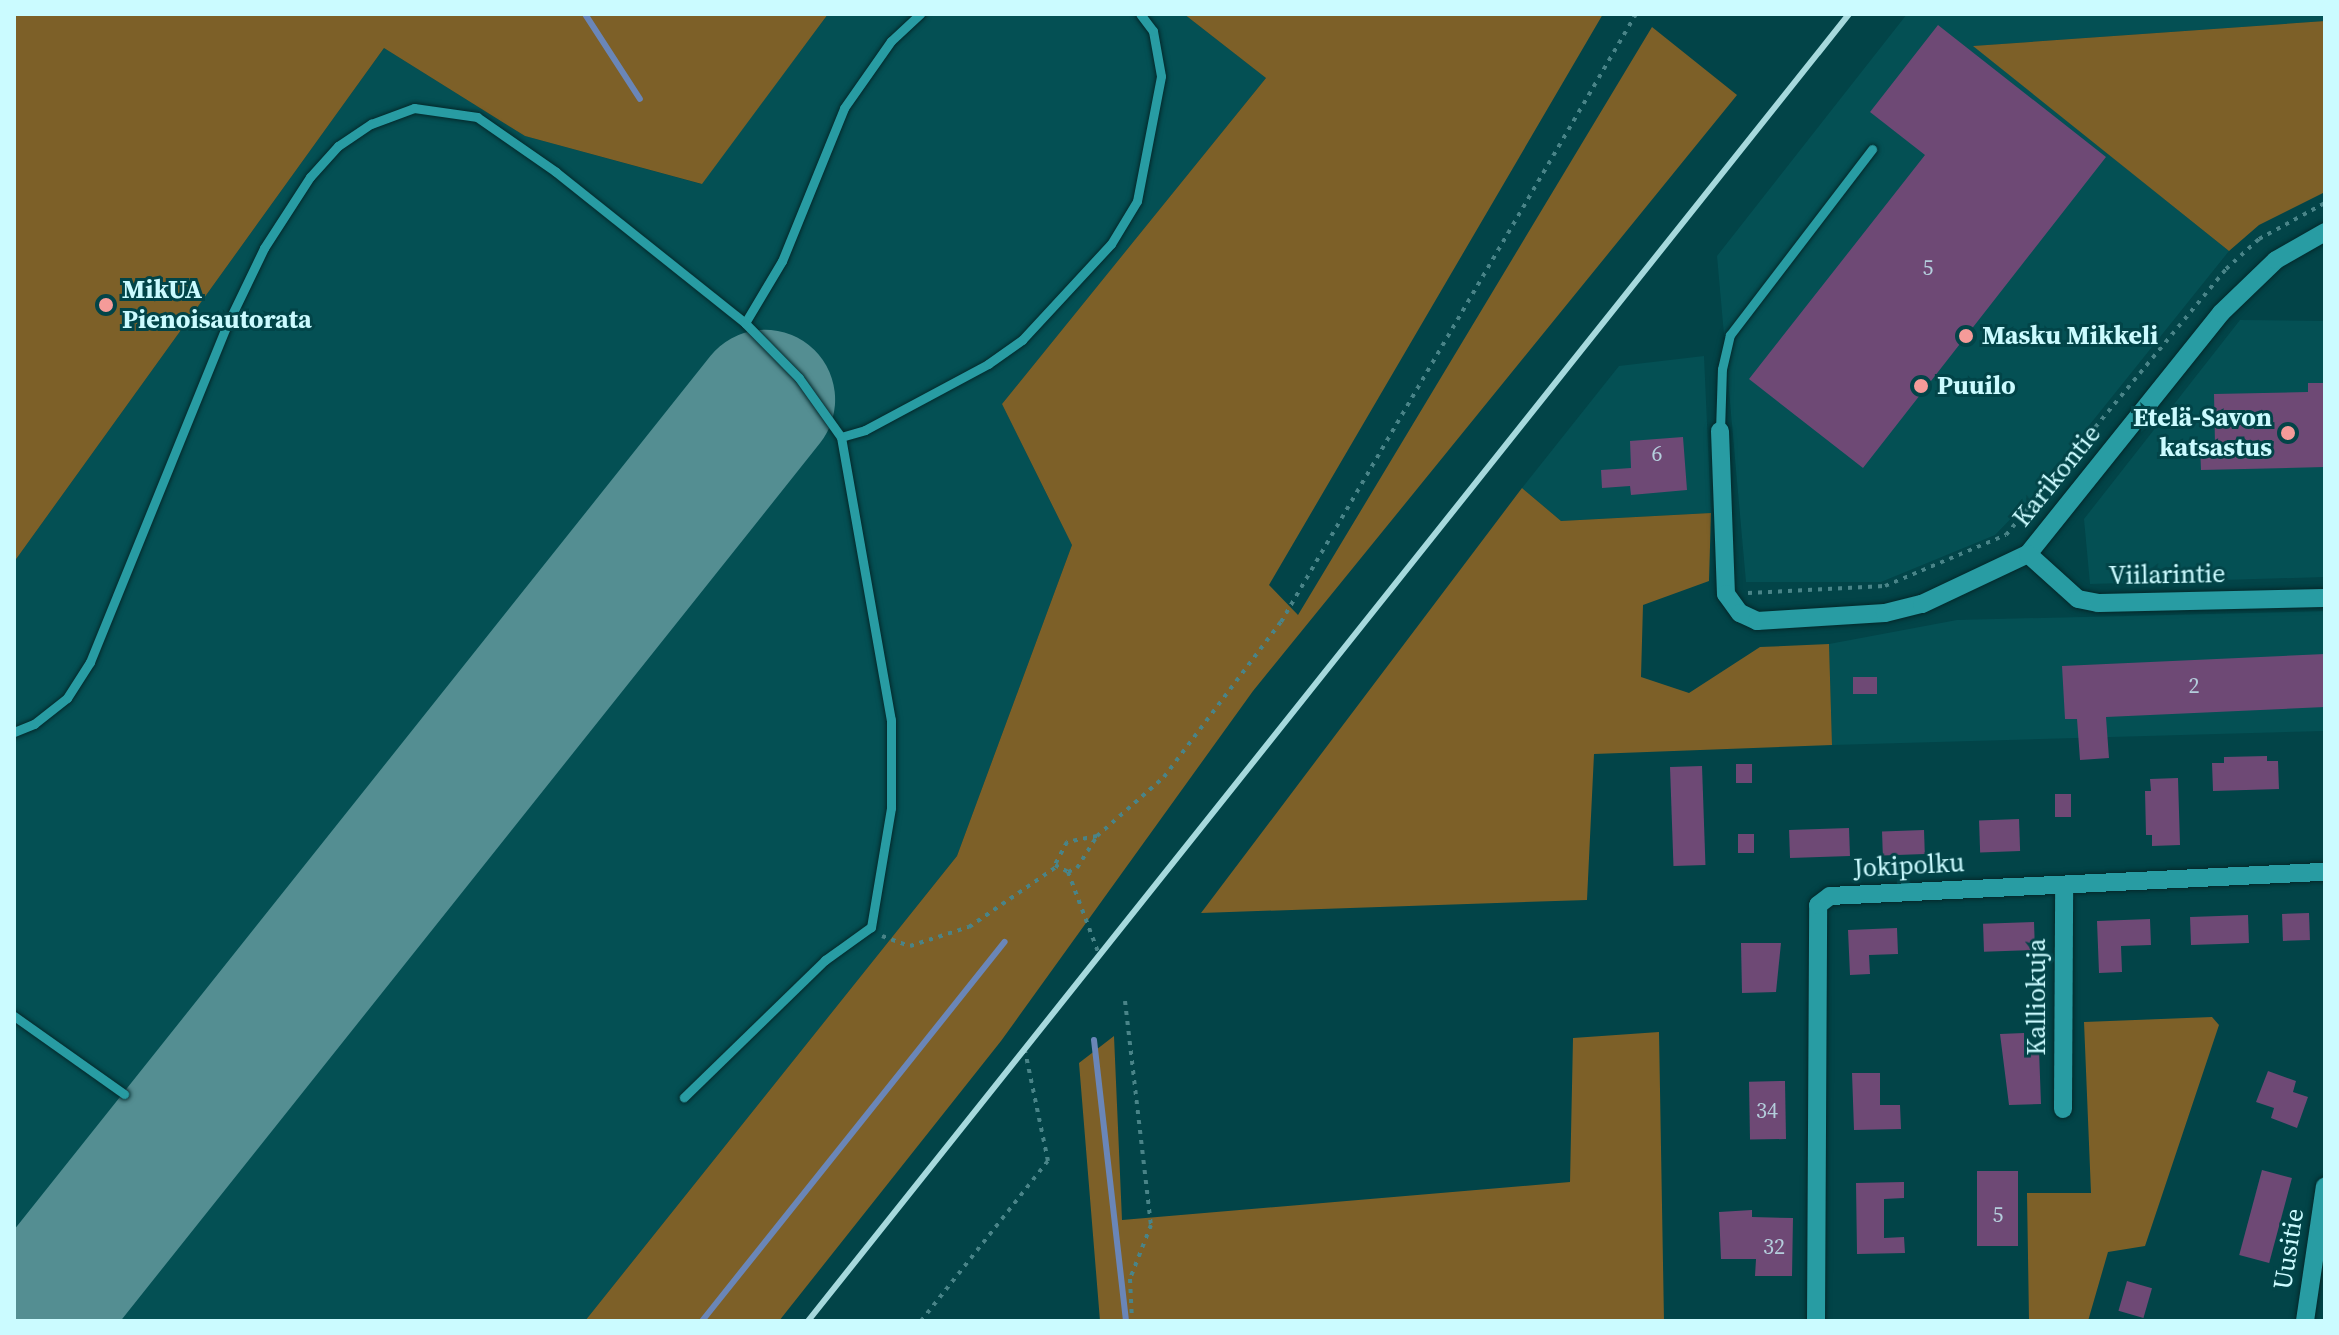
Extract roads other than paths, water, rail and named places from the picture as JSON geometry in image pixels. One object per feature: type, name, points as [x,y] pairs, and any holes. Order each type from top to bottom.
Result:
[{"type":"street","name":"Karikontie","points":[[1720,431],[1726,594],[1740,613],[1757,621],[1899,610],[2028,554],[2231,303],[2276,260],[2325,232]]},
{"type":"street","name":"Viilarintie","points":[[2028,554],[2078,599],[2098,603],[2325,598]]},
{"type":"street","name":"Jokipolku","points":[[1816,1321],[1818,905],[1830,896],[2325,872]]},
{"type":"street","name":"Kalliokuja","points":[[2063,1109],[2064,885]]},
{"type":"street","name":"Uusitie","points":[[2305,1321],[2325,1186]]},
{"type":"lane","points":[[745,323],[782,261],[844,108],[891,41],[920,14]]},
{"type":"lane","points":[[841,437],[865,430],[988,364],[1022,340],[1111,244],[1137,201],[1161,76],[1153,31],[1140,14]]},
{"type":"lane","points":[[14,732],[34,724],[67,698],[90,662],[226,327],[264,248],[310,177],[338,146],[371,124],[414,108],[477,117],[556,172],[745,323],[799,378],[841,437],[891,720],[891,808],[871,927],[825,960],[684,1097]]},
{"type":"lane","points":[[1720,431],[1722,369],[1730,335],[1872,149]]},
{"type":"lane","points":[[14,1016],[124,1094]]},
{"type":"waterway","points":[[585,14],[640,99]]},
{"type":"waterway","points":[[702,1321],[1005,942]]},
{"type":"waterway","points":[[1094,1040],[1126,1321]]},
{"type":"railway","points":[[808,1321],[1849,14]]},
{"type":"place","name":"MikUA Pienoisautorata","points":[[106,305]]},
{"type":"place","name":"Masku Mikkeli","points":[[1966,336]]},
{"type":"place","name":"Puuilo","points":[[1921,386]]},
{"type":"place","name":"Etelä-Savon katsastus","points":[[2288,433]]}]
